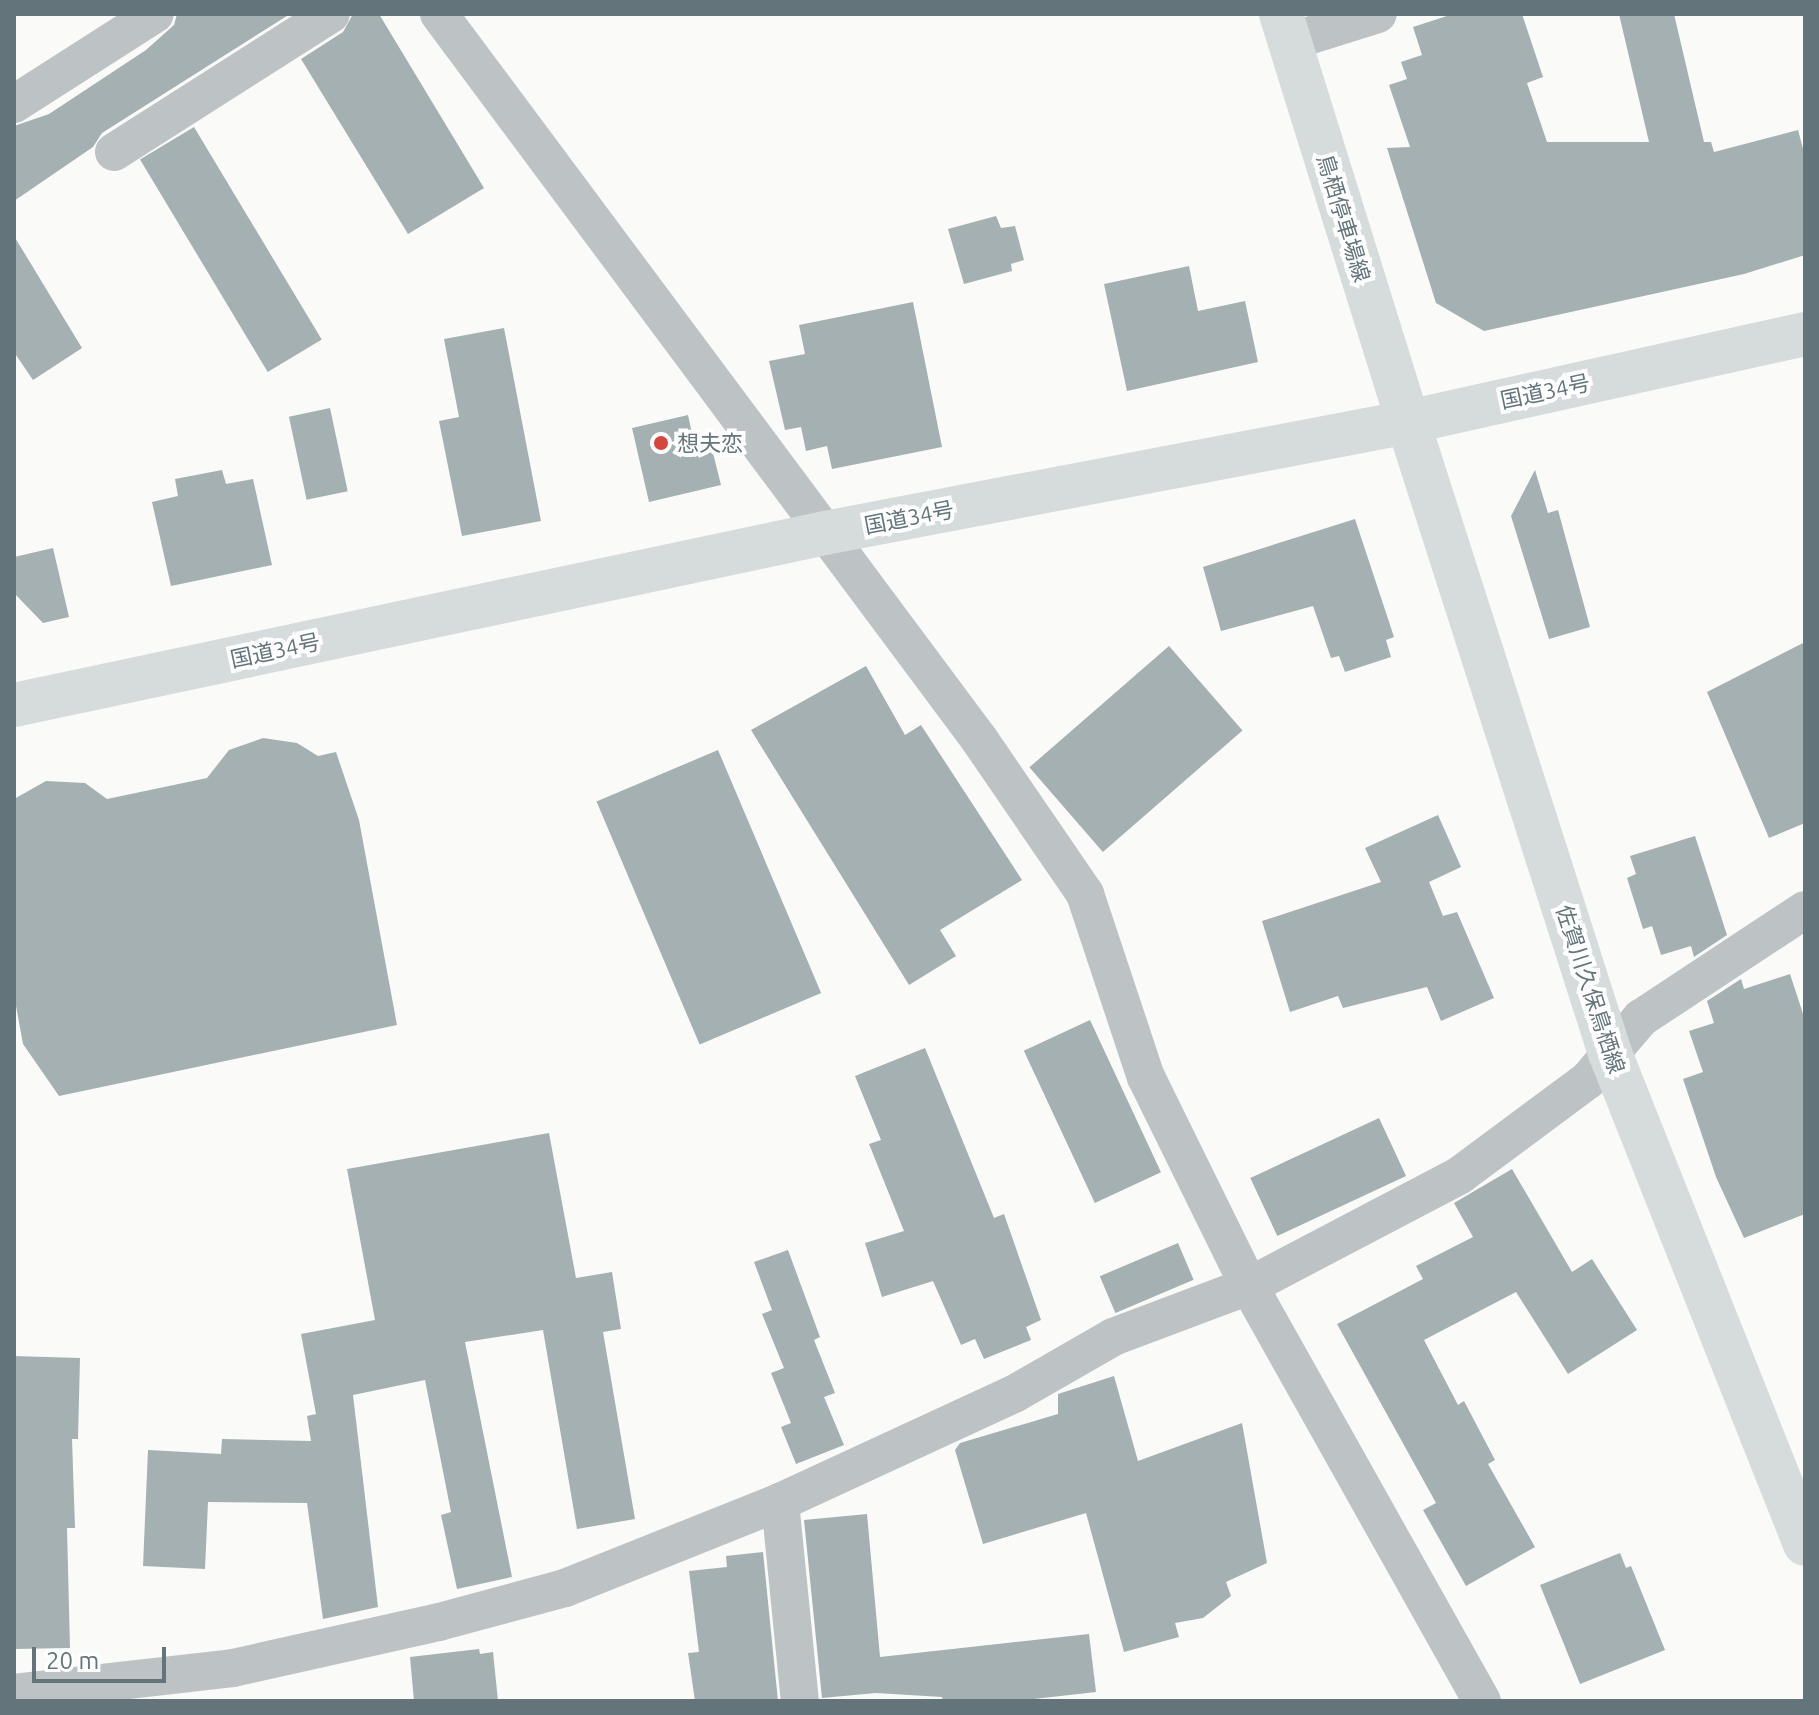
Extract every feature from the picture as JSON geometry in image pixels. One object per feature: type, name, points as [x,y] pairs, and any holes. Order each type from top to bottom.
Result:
[{"type":"main road","name":"鳥栖停車場線","points":[[1285,28],[1408,422]]},
{"type":"main road","name":"国道34号","points":[[14,705],[825,533],[1408,422],[1805,334]]},
{"type":"main road","name":"佐賀川久保鳥栖線","points":[[1408,422],[1610,1053],[1805,1544]]},
{"type":"street","points":[[14,104],[155,14]]},
{"type":"street","points":[[114,152],[331,14]]},
{"type":"street","points":[[439,14],[979,739],[1085,894],[1146,1077],[1249,1286],[1482,1701]]},
{"type":"street","points":[[1285,28],[1378,14]]},
{"type":"street","points":[[14,1693],[233,1668],[439,1622],[565,1588],[780,1502],[1014,1394],[1113,1337],[1249,1286],[1460,1175],[1588,1080],[1641,1018],[1805,910]]},
{"type":"street","points":[[780,1502],[800,1701]]},
{"type":"building","points":[[177,14],[290,14],[102,133],[93,147],[14,201],[14,126],[49,114],[146,50],[174,25]]},
{"type":"building","points":[[353,14],[379,14],[484,188],[408,234],[301,59],[343,32]]},
{"type":"building","points":[[1453,14],[1522,14],[1543,77],[1527,83],[1547,142],[1649,142],[1619,14],[1674,14],[1704,142],[1711,142],[1714,152],[1798,130],[1805,156],[1805,255],[1744,274],[1484,331],[1436,303],[1387,148],[1410,147],[1389,85],[1407,79],[1401,62],[1422,55],[1413,27]]},
{"type":"building","points":[[194,127],[322,340],[268,372],[140,159]]},
{"type":"building","points":[[996,216],[1001,228],[1015,226],[1024,260],[1011,264],[1012,271],[964,284],[948,229]]},
{"type":"building","points":[[14,236],[82,348],[33,380],[14,352]]},
{"type":"building","points":[[1189,266],[1198,311],[1245,301],[1258,362],[1127,391],[1104,284]]},
{"type":"building","points":[[913,302],[942,447],[832,469],[827,446],[806,451],[801,427],[785,430],[769,361],[805,354],[799,325]]},
{"type":"building","points":[[504,328],[541,521],[462,536],[439,421],[459,417],[444,339]]},
{"type":"building","points":[[330,408],[348,491],[307,500],[289,417]]},
{"type":"building","points":[[688,415],[696,452],[712,449],[721,485],[649,502],[632,428]]},
{"type":"building","points":[[222,470],[226,484],[253,479],[272,565],[171,586],[152,502],[178,496],[175,479]]},
{"type":"building","points":[[1535,470],[1548,513],[1558,510],[1590,627],[1549,639],[1511,516]]},
{"type":"building","points":[[1355,519],[1394,637],[1386,640],[1391,657],[1345,672],[1339,656],[1331,658],[1313,606],[1221,631],[1203,567]]},
{"type":"building","points":[[53,548],[69,617],[43,623],[14,593],[14,557]]},
{"type":"building","points":[[1805,642],[1805,823],[1769,838],[1707,692]]},
{"type":"building","points":[[1169,646],[1242,731],[1103,852],[1029,767]]},
{"type":"building","points":[[866,666],[905,735],[921,725],[1022,880],[940,930],[956,956],[909,985],[751,730]]},
{"type":"building","points":[[263,738],[297,743],[318,756],[336,752],[359,820],[397,1025],[59,1096],[23,1044],[14,995],[14,799],[46,781],[85,783],[107,799],[207,778],[229,750]]},
{"type":"building","points":[[718,750],[821,993],[700,1045],[596,802]]},
{"type":"building","points":[[1438,815],[1461,867],[1429,882],[1443,916],[1457,912],[1494,998],[1441,1021],[1427,987],[1343,1008],[1338,996],[1290,1012],[1262,921],[1381,882],[1365,848]]},
{"type":"building","points":[[1695,836],[1727,935],[1694,957],[1691,946],[1661,955],[1652,926],[1643,929],[1627,878],[1636,874],[1630,856]]},
{"type":"building","points":[[1790,974],[1805,1020],[1805,1214],[1744,1238],[1716,1177],[1683,1079],[1703,1072],[1689,1031],[1714,1023],[1707,1001],[1741,979],[1744,989]]},
{"type":"building","points":[[1090,1020],[1161,1172],[1095,1203],[1024,1051]]},
{"type":"building","points":[[925,1048],[994,1218],[1004,1214],[1041,1320],[1026,1327],[1031,1340],[984,1359],[975,1339],[961,1345],[933,1281],[882,1297],[865,1243],[904,1231],[869,1144],[881,1140],[855,1076]]},
{"type":"building","points":[[1379,1118],[1406,1176],[1277,1236],[1250,1178]]},
{"type":"building","points":[[549,1133],[576,1278],[612,1272],[621,1329],[603,1332],[635,1519],[577,1529],[543,1330],[465,1342],[512,1577],[457,1589],[441,1515],[451,1512],[425,1380],[353,1395],[378,1607],[323,1619],[307,1503],[208,1502],[205,1569],[143,1566],[148,1450],[221,1454],[222,1439],[311,1441],[307,1416],[316,1414],[301,1334],[375,1320],[347,1169]]},
{"type":"building","points":[[1512,1169],[1572,1272],[1592,1259],[1637,1330],[1568,1374],[1516,1292],[1424,1340],[1458,1405],[1464,1401],[1495,1460],[1488,1464],[1535,1547],[1466,1586],[1423,1510],[1436,1503],[1337,1324],[1423,1279],[1416,1266],[1473,1237],[1454,1203]]},
{"type":"building","points":[[1178,1243],[1194,1280],[1115,1313],[1100,1276]]},
{"type":"building","points":[[788,1250],[820,1337],[814,1340],[835,1393],[824,1397],[844,1445],[796,1464],[781,1427],[791,1423],[771,1373],[784,1368],[762,1314],[772,1310],[754,1262]]},
{"type":"building","points":[[14,1356],[80,1358],[78,1439],[72,1439],[75,1528],[67,1528],[70,1648],[14,1649]]},
{"type":"building","points":[[1114,1376],[1138,1461],[1242,1423],[1267,1563],[1226,1582],[1231,1596],[1203,1618],[1175,1623],[1179,1637],[1124,1652],[1086,1513],[983,1544],[955,1450],[960,1443],[1058,1414],[1058,1394]]},
{"type":"building","points":[[867,1514],[880,1657],[1089,1634],[1096,1692],[1016,1701],[943,1701],[942,1697],[876,1693],[822,1698],[804,1520]]},
{"type":"building","points":[[763,1552],[778,1701],[695,1701],[688,1653],[699,1652],[689,1571],[727,1567],[726,1556]]},
{"type":"building","points":[[1620,1553],[1626,1568],[1631,1566],[1665,1650],[1580,1684],[1540,1585]]},
{"type":"building","points":[[479,1649],[480,1654],[493,1652],[498,1701],[414,1701],[410,1657]]},
{"type":"place","name":"想夫恋","points":[[661,443]]}]
